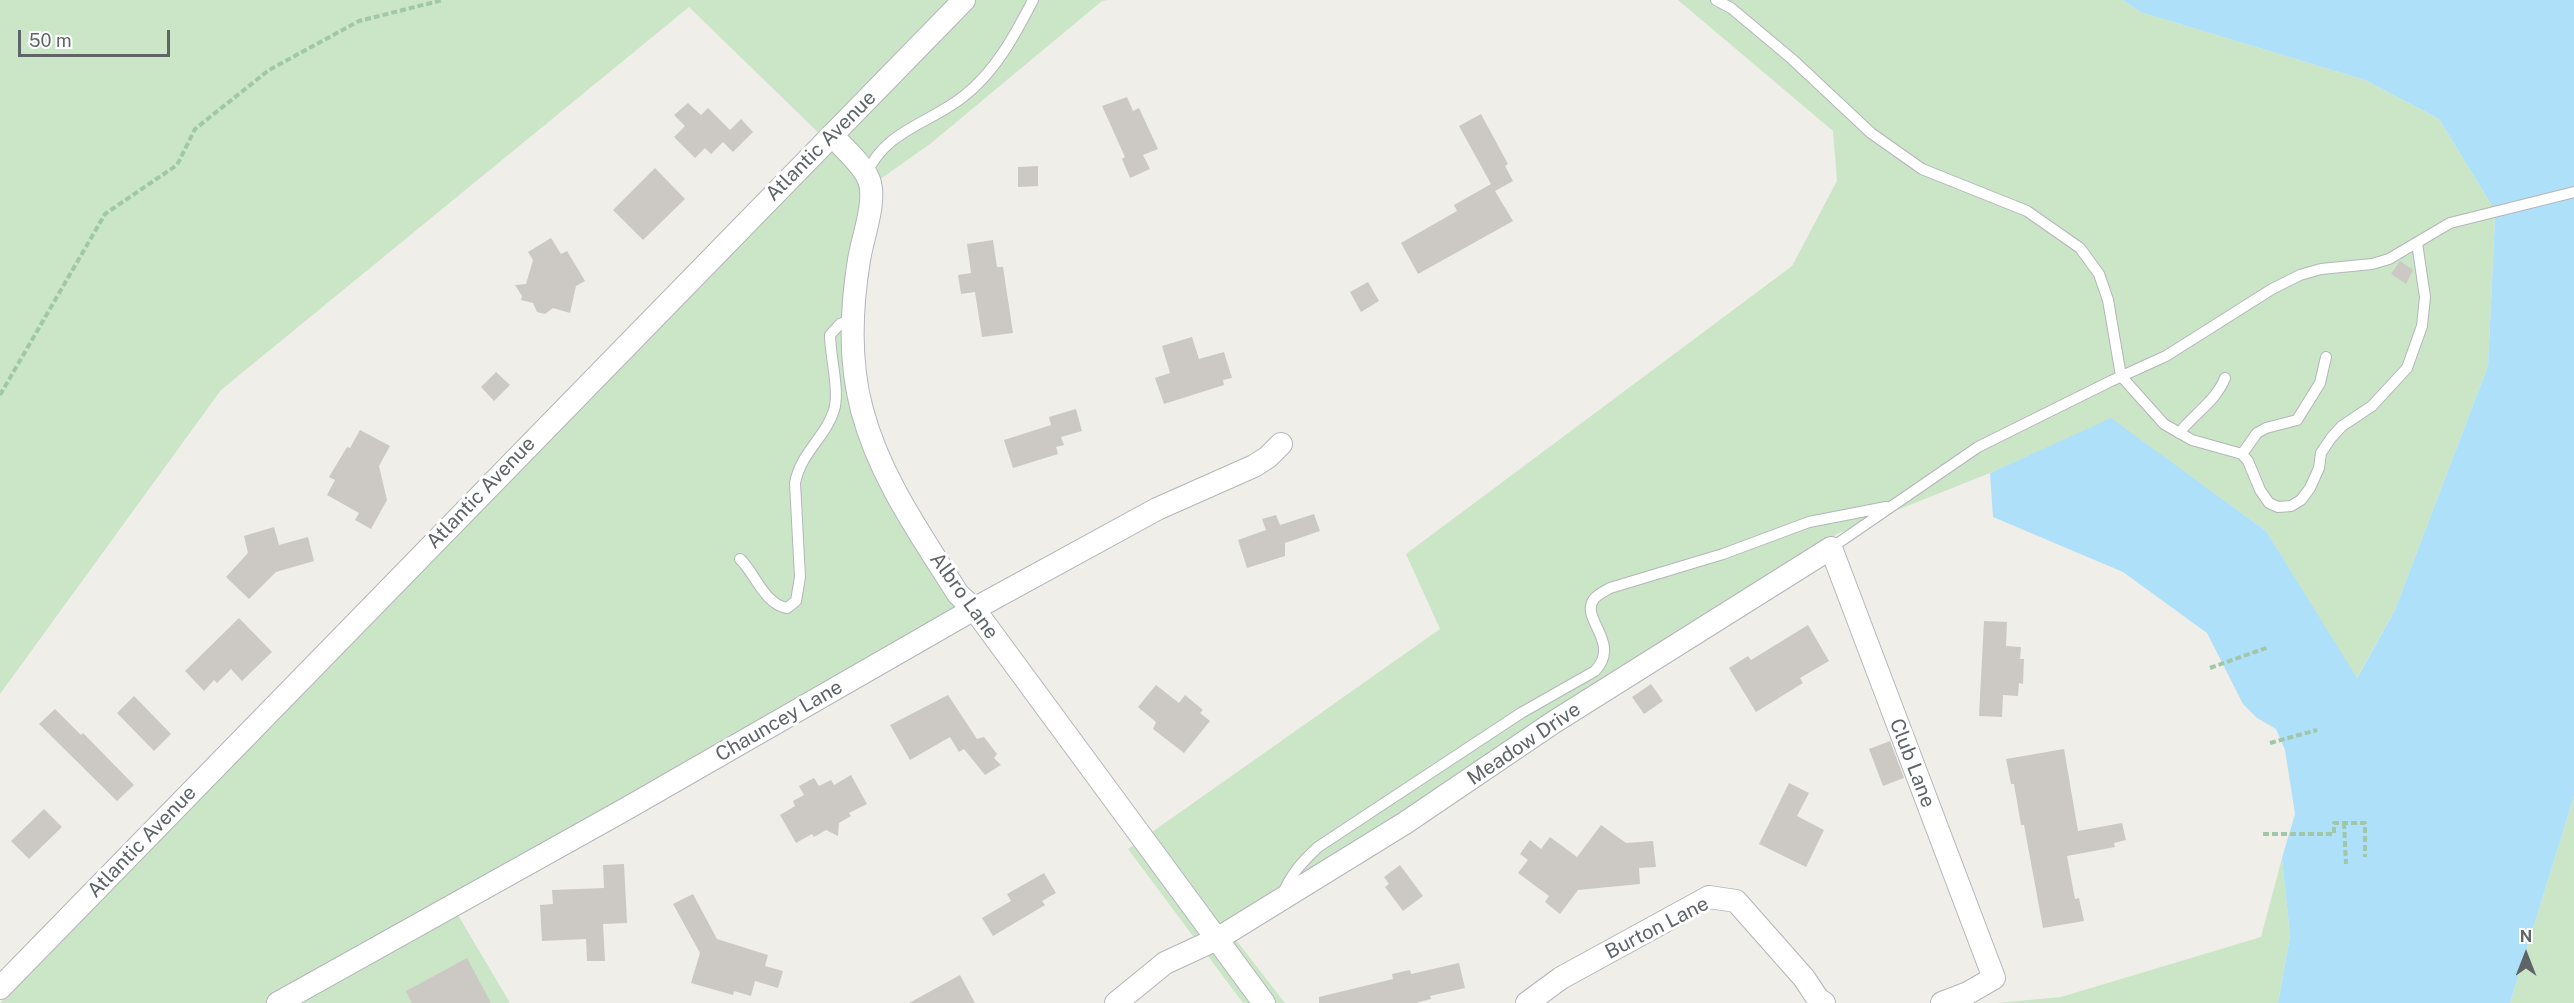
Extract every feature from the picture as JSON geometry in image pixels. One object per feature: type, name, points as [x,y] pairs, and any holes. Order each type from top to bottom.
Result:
[{"type":"street","name":"Atlantic Avenue","points":[[0,988],[964,0]]},
{"type":"street","points":[[831,135],[866,175]]},
{"type":"street","name":"Albro Lane","points":[[866,175],[871,191],[868,219],[859,260],[853,319],[854,359],[862,409],[890,485],[958,594],[974,609],[1264,1003]]},
{"type":"street","name":"Chauncey Lane","points":[[278,1003],[624,810],[974,609],[1157,509],[1254,466],[1268,457],[1281,444]]},
{"type":"street","name":"Meadow Drive","points":[[1116,1003],[1165,963],[1217,939],[1405,823],[1572,711],[1831,548]]},
{"type":"street","name":"Club Lane","points":[[1831,548],[1994,978],[1968,993],[1942,1003]]},
{"type":"street","name":"Burton Lane","points":[[1527,1003],[1561,978],[1709,897],[1736,901],[1804,978],[1818,999],[1824,1003]]},
{"type":"lane","points":[[866,175],[873,159],[887,144],[902,132],[937,116],[966,95],[995,65],[1033,0]]},
{"type":"lane","points":[[1716,0],[1731,9],[1792,59],[1871,133],[1922,169],[2027,211],[2080,248],[2099,274],[2108,300],[2121,376],[2164,423],[2179,433],[2203,444],[2242,454],[2248,461],[2260,490],[2269,503],[2278,507],[2291,506],[2301,500],[2310,488],[2319,468],[2321,453],[2331,438],[2342,426],[2372,406],[2407,368],[2422,326],[2425,297],[2417,243]]},
{"type":"lane","points":[[1831,548],[1978,447],[2166,356],[2272,289],[2300,275],[2321,269],[2372,264],[2389,259],[2455,221],[2574,192]]},
{"type":"lane","points":[[740,559],[751,571],[760,588],[774,602],[787,608],[796,602],[800,577],[795,483],[798,469],[834,409],[831,335],[840,324],[853,319]]},
{"type":"lane","points":[[2242,454],[2257,433],[2266,428],[2297,420],[2320,383],[2326,357]]},
{"type":"lane","points":[[2179,433],[2218,393],[2225,378]]},
{"type":"lane","points":[[1281,899],[1287,883],[1300,864],[1318,847],[1521,713],[1595,671],[1606,655],[1592,614],[1592,603],[1595,597],[1610,588],[1724,554],[1809,522],[1892,506]]},
{"type":"path","points":[[0,395],[105,214],[177,165],[195,129],[269,70],[359,21],[443,0]]},
{"type":"path","points":[[2210,668],[2269,646]]},
{"type":"path","points":[[2270,743],[2316,730]]},
{"type":"path","points":[[2263,834],[2334,834],[2334,823],[2366,823],[2366,857]]},
{"type":"path","points":[[2344,823],[2346,864]]},
{"type":"green space","points":[[0,0],[1108,0],[1102,1],[930,144],[879,180],[852,409],[965,608],[452,905],[510,1003],[0,1003],[830,144],[689,7],[221,390],[0,694]]},
{"type":"green space","points":[[1678,0],[2123,0],[2140,12],[2365,80],[2439,119],[2491,204],[2574,185],[2495,218],[2488,366],[2394,612],[2356,679],[2266,531],[2111,419],[1990,473],[1837,534],[1226,927],[1285,1003],[1243,1003],[1128,849],[1440,629],[1406,554],[1792,266],[1837,181],[1833,131]]},
{"type":"green space","points":[[2574,796],[2574,1003],[2510,1003]]},
{"type":"green space","points":[[2282,858],[2290,936],[2278,1003],[1996,1003],[2061,997],[2261,937]]},
{"type":"water","points":[[2123,0],[2574,0],[2574,796],[2510,1003],[2278,1003],[2290,936],[2282,858],[2295,814],[2285,750],[2276,729],[2257,718],[2243,704],[2207,633],[2123,572],[1993,517],[1990,473],[2111,418],[2266,531],[2357,678],[2394,612],[2488,366],[2495,218],[2491,204],[2439,119],[2365,80],[2140,12]]},
{"type":"building","points":[[1127,97],[1133,111],[1139,108],[1158,149],[1143,155],[1150,169],[1130,178],[1122,159],[1125,157],[1102,106]]},
{"type":"building","points":[[688,103],[701,115],[708,108],[730,130],[741,119],[753,132],[733,152],[723,142],[711,154],[705,148],[695,158],[674,137],[685,126],[674,115]]},
{"type":"building","points":[[1481,114],[1508,164],[1505,166],[1513,181],[1495,191],[1513,221],[1418,274],[1401,243],[1457,211],[1454,205],[1491,184],[1459,126]]},
{"type":"building","points":[[1038,166],[1038,186],[1018,187],[1018,167]]},
{"type":"building","points":[[655,168],[685,199],[643,240],[613,210]]},
{"type":"building","points":[[551,238],[561,254],[567,251],[585,281],[576,286],[570,313],[553,308],[545,314],[537,312],[533,303],[521,300],[522,296],[515,285],[526,284],[533,260],[528,252]]},
{"type":"building","points":[[993,240],[997,267],[1003,267],[1013,333],[982,337],[975,292],[961,294],[958,275],[971,273],[967,244]]},
{"type":"building","points":[[2400,261],[2413,270],[2406,284],[2391,274]]},
{"type":"building","points":[[1368,282],[1379,301],[1361,312],[1350,292]]},
{"type":"building","points":[[1192,337],[1199,359],[1224,352],[1232,378],[1223,380],[1224,385],[1164,404],[1155,378],[1170,373],[1162,346]]},
{"type":"building","points":[[496,372],[510,385],[494,401],[481,387]]},
{"type":"building","points":[[1076,409],[1082,431],[1061,437],[1064,445],[1056,447],[1058,454],[1013,468],[1004,440],[1051,425],[1049,417]]},
{"type":"building","points":[[360,430],[390,446],[379,466],[387,500],[371,529],[355,520],[359,513],[327,495],[335,480],[329,477]]},
{"type":"building","points":[[1314,514],[1320,531],[1285,543],[1285,556],[1247,568],[1238,540],[1266,530],[1262,519],[1276,515],[1280,525]]},
{"type":"building","points":[[274,527],[279,545],[308,537],[314,561],[276,572],[249,599],[226,577],[248,553],[244,536]]},
{"type":"building","points":[[239,618],[272,652],[242,681],[231,669],[217,683],[214,680],[204,691],[185,671]]},
{"type":"building","points":[[1984,621],[2007,622],[2006,646],[2021,647],[2020,659],[2024,659],[2023,684],[2019,683],[2018,696],[2003,695],[2002,717],[1979,716]]},
{"type":"building","points":[[1808,625],[1829,661],[1800,678],[1803,683],[1756,712],[1729,668],[1748,656],[1751,660]]},
{"type":"building","points":[[1651,684],[1663,701],[1644,714],[1632,697]]},
{"type":"building","points":[[1156,685],[1179,703],[1185,695],[1203,710],[1200,713],[1210,721],[1184,753],[1153,729],[1156,722],[1138,707]]},
{"type":"building","points":[[948,695],[977,739],[984,737],[997,754],[994,758],[1001,765],[985,775],[964,749],[959,752],[950,737],[910,760],[890,725]]},
{"type":"building","points":[[134,696],[171,734],[154,751],[117,713]]},
{"type":"building","points":[[55,709],[81,735],[83,733],[134,785],[117,801],[39,724]]},
{"type":"building","points":[[1890,741],[1904,778],[1883,786],[1869,749]]},
{"type":"building","points":[[2064,749],[2078,831],[2122,823],[2126,840],[2114,843],[2115,847],[2067,856],[2075,899],[2079,898],[2084,921],[2043,928],[2024,825],[2021,825],[2014,784],[2011,784],[2006,759]]},
{"type":"building","points":[[851,775],[867,804],[849,813],[851,816],[839,823],[838,836],[826,830],[814,837],[812,834],[796,843],[780,815],[795,806],[793,801],[804,795],[799,786],[814,778],[819,786],[831,780],[834,785]]},
{"type":"building","points":[[1789,783],[1809,793],[1797,816],[1824,830],[1806,867],[1759,844]]},
{"type":"building","points":[[44,809],[62,827],[29,859],[11,841]]},
{"type":"building","points":[[1601,825],[1626,843],[1653,841],[1656,867],[1639,868],[1640,884],[1578,890],[1560,914],[1545,902],[1549,896],[1518,873],[1528,860],[1520,854],[1530,840],[1541,849],[1550,837],[1577,857]]},
{"type":"building","points":[[624,864],[627,923],[603,924],[605,961],[587,961],[586,939],[542,941],[540,905],[553,904],[552,890],[604,888],[603,865]]},
{"type":"building","points":[[1400,865],[1423,896],[1403,911],[1385,887],[1389,884],[1384,877]]},
{"type":"building","points":[[1044,873],[1056,893],[1042,901],[1045,905],[993,936],[982,918],[1011,901],[1007,894]]},
{"type":"building","points":[[693,894],[717,939],[768,955],[765,966],[783,971],[778,988],[755,981],[751,996],[734,991],[733,995],[691,983],[700,953],[673,904]]},
{"type":"building","points":[[467,958],[491,1003],[412,1003],[406,991]]},
{"type":"building","points":[[1459,963],[1465,988],[1430,996],[1431,999],[1416,1003],[1319,1003],[1319,997],[1393,979],[1392,974],[1410,970],[1411,974]]},
{"type":"building","points":[[960,975],[975,1003],[909,1003]]}]
